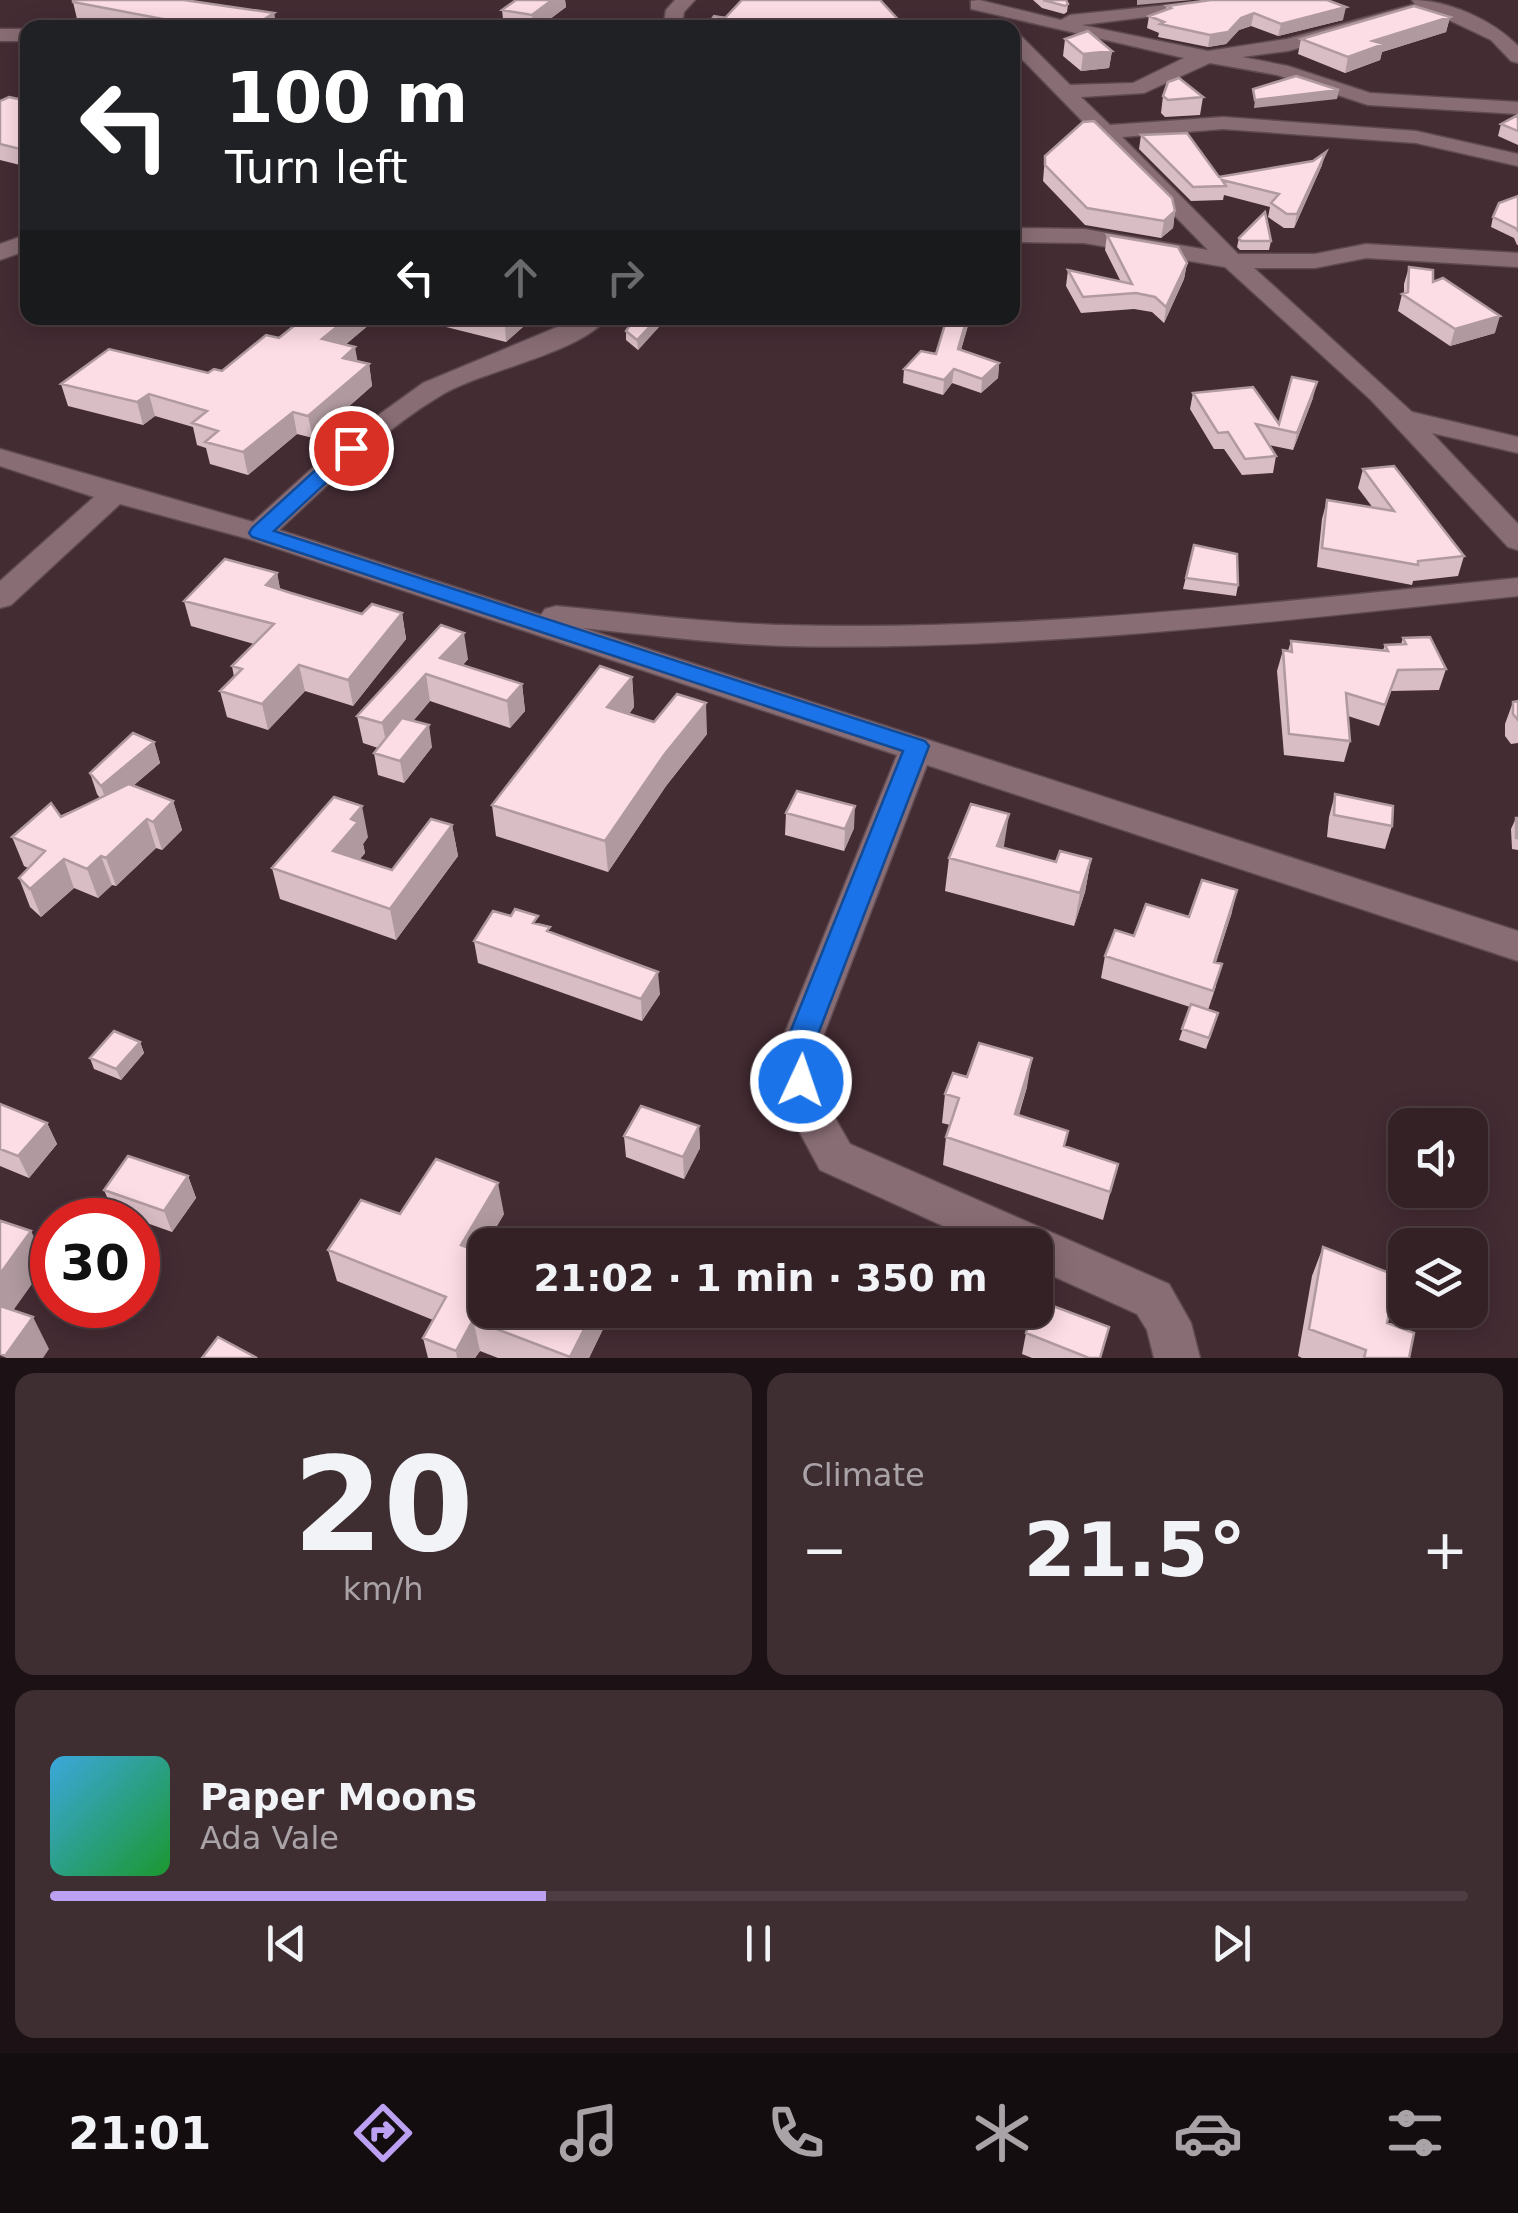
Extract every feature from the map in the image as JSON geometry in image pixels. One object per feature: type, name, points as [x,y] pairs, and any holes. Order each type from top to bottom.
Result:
[{"type":"street","points":[[673,20],[674,10],[686,0]]},
{"type":"street","points":[[975,2],[1132,42],[1281,70],[1368,99],[1401,104],[1518,108]]},
{"type":"street","points":[[1056,23],[1214,3]]},
{"type":"street","points":[[1064,91],[1137,89],[1186,64],[1215,55],[1288,45],[1424,3],[1498,36],[1518,56]]},
{"type":"street","points":[[1020,49],[1232,261],[1403,418],[1518,541]]},
{"type":"street","points":[[1105,132],[1242,124],[1416,137],[1518,160]]},
{"type":"street","points":[[1020,234],[1084,236],[1232,261],[1315,260],[1366,251],[1518,260]]},
{"type":"street","points":[[259,533],[351,448],[432,390],[584,325]]},
{"type":"street","points":[[1403,418],[1518,444]]},
{"type":"street","points":[[0,457],[114,494],[259,533],[1518,946]]},
{"type":"street","points":[[0,598],[114,494]]},
{"type":"street","points":[[497,610],[810,636],[963,634],[1228,616],[1518,587]]},
{"type":"street","points":[[917,746],[796,1055],[807,1107],[835,1157],[1153,1299],[1168,1322],[1177,1358]]},
{"type":"building","points":[[184,0],[274,13],[263,20],[168,20],[73,2]]},
{"type":"building","points":[[516,0],[552,0],[532,15],[502,10]]},
{"type":"building","points":[[742,0],[880,0],[899,20],[711,20],[714,16],[725,18]]},
{"type":"building","points":[[1043,0],[1066,0],[1068,4],[1065,6]]},
{"type":"building","points":[[1211,0],[1327,0],[1346,7],[1281,24],[1254,13],[1241,18],[1228,32],[1210,35],[1160,24],[1164,22],[1149,16],[1171,8],[1167,6]]},
{"type":"building","points":[[1414,6],[1450,17],[1373,41],[1384,44],[1348,57],[1301,39]]},
{"type":"building","points":[[1088,31],[1112,51],[1083,54],[1065,39]]},
{"type":"building","points":[[1296,76],[1339,90],[1255,100],[1253,89]]},
{"type":"building","points":[[1179,78],[1203,97],[1168,100],[1163,96],[1168,82]]},
{"type":"building","points":[[9,97],[20,99],[20,149],[0,144],[0,101]]},
{"type":"building","points":[[1518,115],[1518,131],[1501,124]]},
{"type":"building","points":[[1094,121],[1172,198],[1175,211],[1164,221],[1087,208],[1045,165],[1045,156],[1083,122]]},
{"type":"building","points":[[1187,133],[1219,177],[1313,161],[1326,152],[1297,214],[1287,214],[1271,203],[1279,194],[1222,180],[1226,186],[1193,187],[1141,135]]},
{"type":"building","points":[[1518,196],[1518,232],[1493,217],[1499,203]]},
{"type":"building","points":[[1265,212],[1271,241],[1241,241],[1239,238]]},
{"type":"building","points":[[1107,235],[1178,247],[1187,263],[1166,307],[1155,297],[1136,293],[1083,297],[1068,270],[1132,284]]},
{"type":"building","points":[[1409,267],[1433,270],[1433,282],[1443,278],[1500,316],[1455,329],[1402,294],[1408,292]]},
{"type":"building","points":[[295,325],[339,325],[322,339],[355,347],[343,358],[369,364],[308,416],[293,412],[243,452],[205,442],[218,431],[192,423],[207,411],[149,394],[137,402],[61,384],[109,349],[208,373],[214,369],[222,371],[266,335],[279,338]]},
{"type":"building","points":[[630,325],[651,325],[637,340],[626,331]]},
{"type":"building","points":[[945,325],[965,325],[958,349],[999,363],[982,379],[954,369],[944,380],[904,369],[921,351],[936,354]]},
{"type":"building","points":[[1292,377],[1317,382],[1297,433],[1256,424],[1276,456],[1245,459],[1228,432],[1218,433],[1193,393],[1253,387],[1279,424]]},
{"type":"building","points":[[1394,466],[1464,556],[1418,561],[1418,565],[1322,548],[1327,500],[1394,511],[1363,469]]},
{"type":"building","points":[[1194,545],[1237,554],[1238,585],[1186,578]]},
{"type":"building","points":[[225,559],[277,573],[266,585],[291,593],[362,614],[372,604],[402,613],[348,680],[299,665],[262,704],[220,691],[242,669],[232,666],[274,624],[184,601]]},
{"type":"building","points":[[441,625],[464,633],[440,658],[522,684],[507,701],[426,674],[382,723],[357,716]]},
{"type":"building","points":[[1430,637],[1446,669],[1398,670],[1385,705],[1346,693],[1350,741],[1289,734],[1283,650],[1292,652],[1291,641],[1388,651],[1385,645],[1406,644],[1403,638]]},
{"type":"building","points":[[600,666],[632,677],[607,707],[654,722],[677,694],[706,703],[664,755],[605,841],[492,805]]},
{"type":"building","points":[[1518,701],[1518,720],[1513,714],[1513,702]]},
{"type":"building","points":[[402,718],[429,725],[400,761],[374,753]]},
{"type":"building","points":[[133,733],[154,742],[101,786],[90,773]]},
{"type":"building","points":[[129,784],[173,801],[153,822],[147,819],[106,858],[101,856],[87,869],[64,859],[30,889],[19,878],[45,851],[12,837],[51,803],[61,817]]},
{"type":"building","points":[[797,791],[855,806],[845,829],[786,813]]},
{"type":"building","points":[[1335,794],[1393,806],[1392,826],[1334,815]]},
{"type":"building","points":[[334,797],[362,806],[351,819],[358,822],[333,851],[392,870],[431,819],[452,825],[390,909],[272,868]]},
{"type":"building","points":[[971,804],[1009,814],[997,846],[1056,862],[1060,851],[1091,859],[1080,893],[949,858]]},
{"type":"building","points":[[1202,880],[1237,890],[1214,962],[1222,964],[1213,991],[1105,956],[1115,930],[1134,936],[1146,904],[1189,917]]},
{"type":"building","points":[[515,909],[538,916],[533,923],[550,927],[547,931],[658,972],[641,999],[474,941],[493,911],[511,916]]},
{"type":"building","points":[[1191,1004],[1218,1013],[1209,1038],[1182,1029]]},
{"type":"building","points":[[114,1031],[140,1042],[116,1069],[90,1058]]},
{"type":"building","points":[[979,1043],[1032,1058],[1015,1114],[1068,1131],[1064,1146],[1118,1164],[1110,1192],[946,1137],[959,1098],[945,1094],[953,1073],[967,1077]]},
{"type":"building","points":[[0,1104],[47,1123],[18,1156],[0,1149]]},
{"type":"building","points":[[641,1106],[699,1126],[683,1157],[624,1136]]},
{"type":"building","points":[[128,1156],[188,1176],[164,1211],[160,1210],[160,1198],[127,1198],[104,1190]]},
{"type":"building","points":[[436,1159],[498,1183],[461,1245],[468,1248],[469,1328],[456,1351],[423,1338],[446,1297],[328,1250],[361,1200],[400,1214]]},
{"type":"building","points":[[0,1223],[30,1232],[0,1274]]},
{"type":"building","points":[[1323,1247],[1388,1272],[1388,1328],[1414,1333],[1409,1358],[1364,1358],[1366,1350],[1309,1329]]},
{"type":"building","points":[[0,1306],[30,1316],[5,1356],[0,1354]]},
{"type":"building","points":[[1053,1306],[1109,1327],[1100,1358],[1089,1358],[1026,1333],[1028,1328],[1053,1328]]},
{"type":"building","points":[[494,1328],[585,1328],[570,1357]]},
{"type":"building","points":[[218,1337],[257,1358],[202,1358]]},
{"type":"route","points":[[351,448],[259,533],[917,746],[796,1055],[801,1081]]}]
